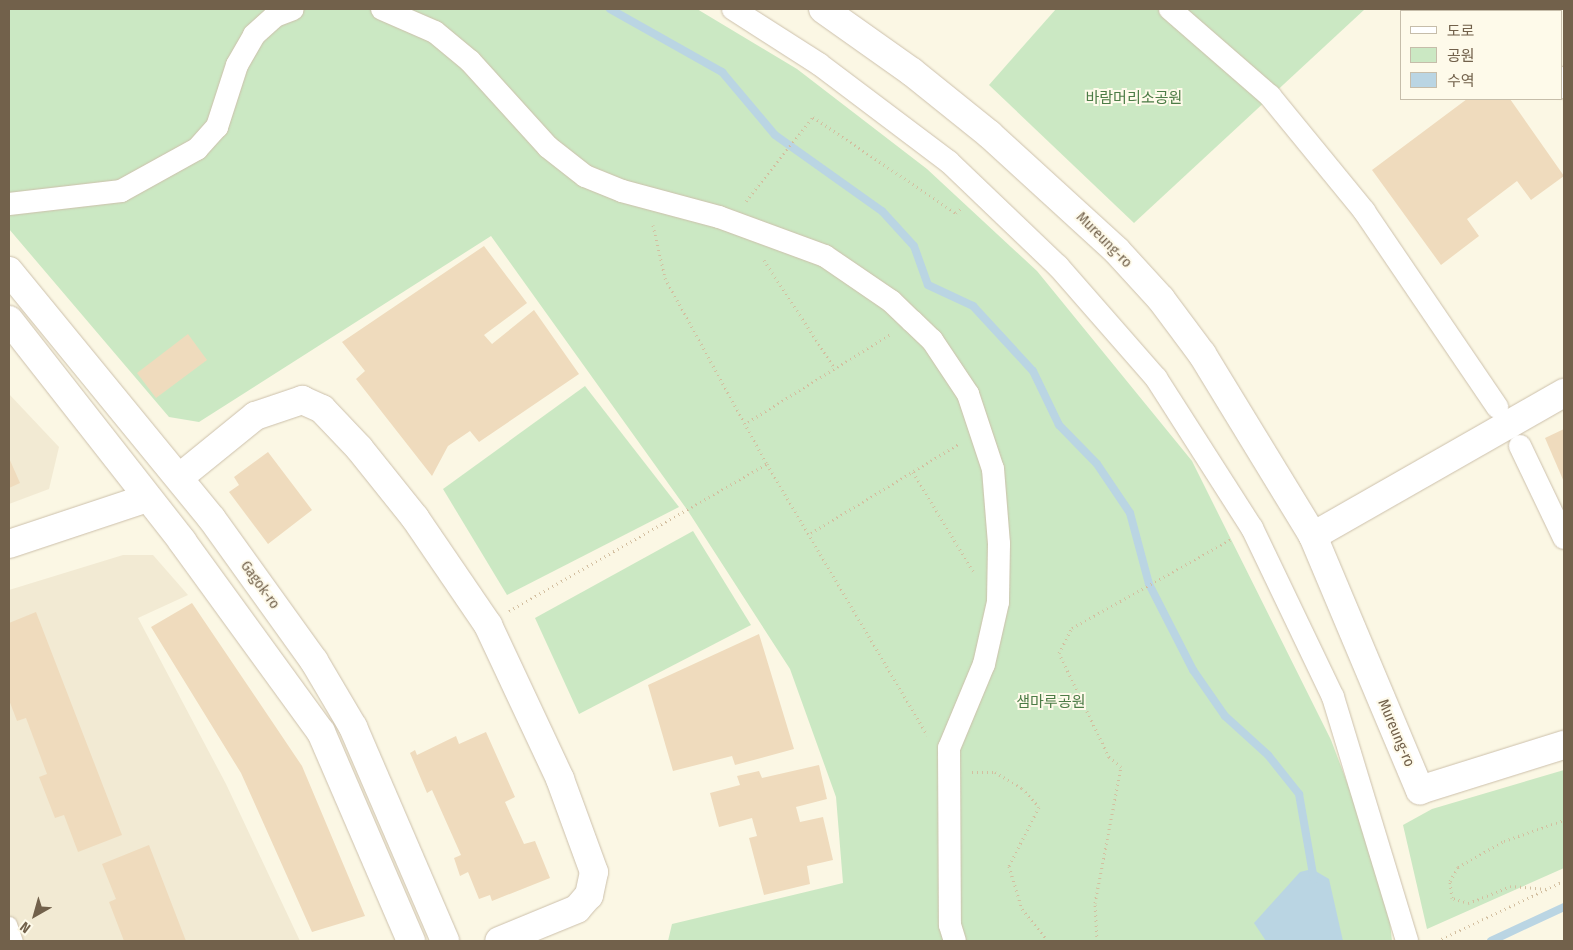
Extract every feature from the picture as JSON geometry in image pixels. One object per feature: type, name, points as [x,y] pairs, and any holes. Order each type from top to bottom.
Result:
[{"type":"street","points":[[9,204],[121,191],[197,149],[217,127],[237,65],[254,35],[275,16],[293,9]]},
{"type":"street","points":[[382,9],[435,32],[470,61],[548,147],[585,176],[647,198],[741,225],[825,256],[891,301],[932,340],[968,394],[994,469],[999,544],[996,609],[984,664],[949,748],[950,925],[955,941]]},
{"type":"street","points":[[733,9],[819,64],[949,162],[1058,266],[1156,378],[1252,528],[1333,697],[1407,941]]},
{"type":"street","name":"Mureung-ro","points":[[823,9],[912,72],[989,134],[1117,251],[1202,354],[1313,536],[1420,790],[1564,745]]},
{"type":"street","points":[[1170,9],[1270,96],[1364,211],[1497,407]]},
{"type":"street","name":"Gagok-ro","points":[[9,271],[180,477],[314,661],[353,727],[445,941]]},
{"type":"street","points":[[9,320],[147,498],[321,732],[411,941]]},
{"type":"street","points":[[1313,536],[1564,393]]},
{"type":"street","points":[[9,544],[147,498],[180,477],[255,416],[302,400],[322,409],[359,448],[414,518],[488,625],[560,779],[594,872],[589,895],[577,909],[500,941]]},
{"type":"street","points":[[1520,446],[1564,538]]},
{"type":"lane","points":[[9,924],[15,941]]},
{"type":"path","points":[[755,191],[813,117],[956,213],[967,200]]},
{"type":"path","points":[[647,198],[665,278],[748,422],[767,464],[811,533],[948,772],[995,772],[1022,788],[1039,807],[1009,866],[1022,908],[1048,941]]},
{"type":"path","points":[[741,225],[835,369]]},
{"type":"path","points":[[748,422],[912,321]]},
{"type":"path","points":[[811,533],[980,431]]},
{"type":"path","points":[[504,614],[767,464]]},
{"type":"path","points":[[913,472],[996,609]]},
{"type":"path","points":[[1097,941],[1095,903],[1121,767],[1109,757],[1059,653],[1072,628],[1240,534]]},
{"type":"path","points":[[1546,889],[1511,886],[1469,903],[1452,898],[1450,881],[1458,866],[1504,841],[1564,820]]},
{"type":"path","points":[[1437,941],[1564,881]]},
{"type":"shaded area","points":[[9,394],[59,447],[49,489],[9,504]]},
{"type":"shaded area","points":[[123,555],[153,555],[188,595],[138,618],[226,784],[300,941],[9,941],[9,590]]},
{"type":"green space","name":"샘마루공원","points":[[9,9],[697,9],[797,69],[927,169],[1037,271],[1192,461],[1331,740],[1386,885],[1392,941],[668,941],[672,924],[843,883],[836,797],[790,669],[688,511],[491,236],[199,422],[169,417],[9,229]]},
{"type":"green space","name":"바람머리소공원","points":[[1056,9],[1365,9],[1134,223],[989,85]]},
{"type":"green space","points":[[585,386],[679,507],[507,595],[443,489]]},
{"type":"green space","points":[[693,531],[751,625],[579,714],[535,618]]},
{"type":"green space","points":[[1564,770],[1564,868],[1427,929],[1403,825],[1432,809]]},
{"type":"water","points":[[1312,869],[1329,879],[1343,941],[1266,941],[1254,923],[1300,872]]},
{"type":"building","points":[[1466,100],[1511,100],[1564,176],[1531,200],[1517,181],[1467,219],[1479,236],[1441,265],[1372,170]]},
{"type":"building","points":[[484,246],[527,303],[484,335],[492,344],[534,310],[579,374],[479,442],[470,431],[448,446],[432,476],[356,379],[365,371],[342,342]]},
{"type":"building","points":[[188,334],[207,360],[156,398],[137,373]]},
{"type":"building","points":[[1564,429],[1564,482],[1545,438]]},
{"type":"building","points":[[268,452],[312,510],[268,544],[229,492],[239,485],[234,477]]},
{"type":"building","points":[[9,458],[20,483],[9,488]]},
{"type":"building","points":[[192,603],[302,766],[365,916],[312,932],[241,773],[151,627]]},
{"type":"building","points":[[36,612],[122,835],[78,852],[64,815],[55,818],[39,777],[47,774],[26,718],[17,721],[9,700],[9,623]]},
{"type":"building","points":[[759,634],[794,749],[735,765],[732,756],[673,771],[648,685]]},
{"type":"building","points":[[486,732],[515,797],[505,802],[524,844],[535,841],[550,878],[492,901],[490,895],[479,899],[468,872],[460,876],[454,858],[461,855],[432,790],[427,793],[410,753],[415,750],[417,755],[456,736],[459,744]]},
{"type":"building","points":[[819,765],[827,799],[796,807],[800,822],[823,817],[833,860],[807,866],[810,884],[764,895],[749,838],[757,836],[752,818],[719,827],[710,793],[740,785],[737,776],[759,771],[762,778]]},
{"type":"building","points":[[149,845],[186,941],[124,941],[109,902],[116,899],[102,864]]},
{"type":"waterway","points":[[610,9],[722,72],[775,135],[882,211],[914,246],[928,285],[973,306],[1033,371],[1059,425],[1097,464],[1130,513],[1149,584],[1193,670],[1225,716],[1268,755],[1299,794],[1314,880]]},
{"type":"waterway","points":[[1491,941],[1564,907]]}]
